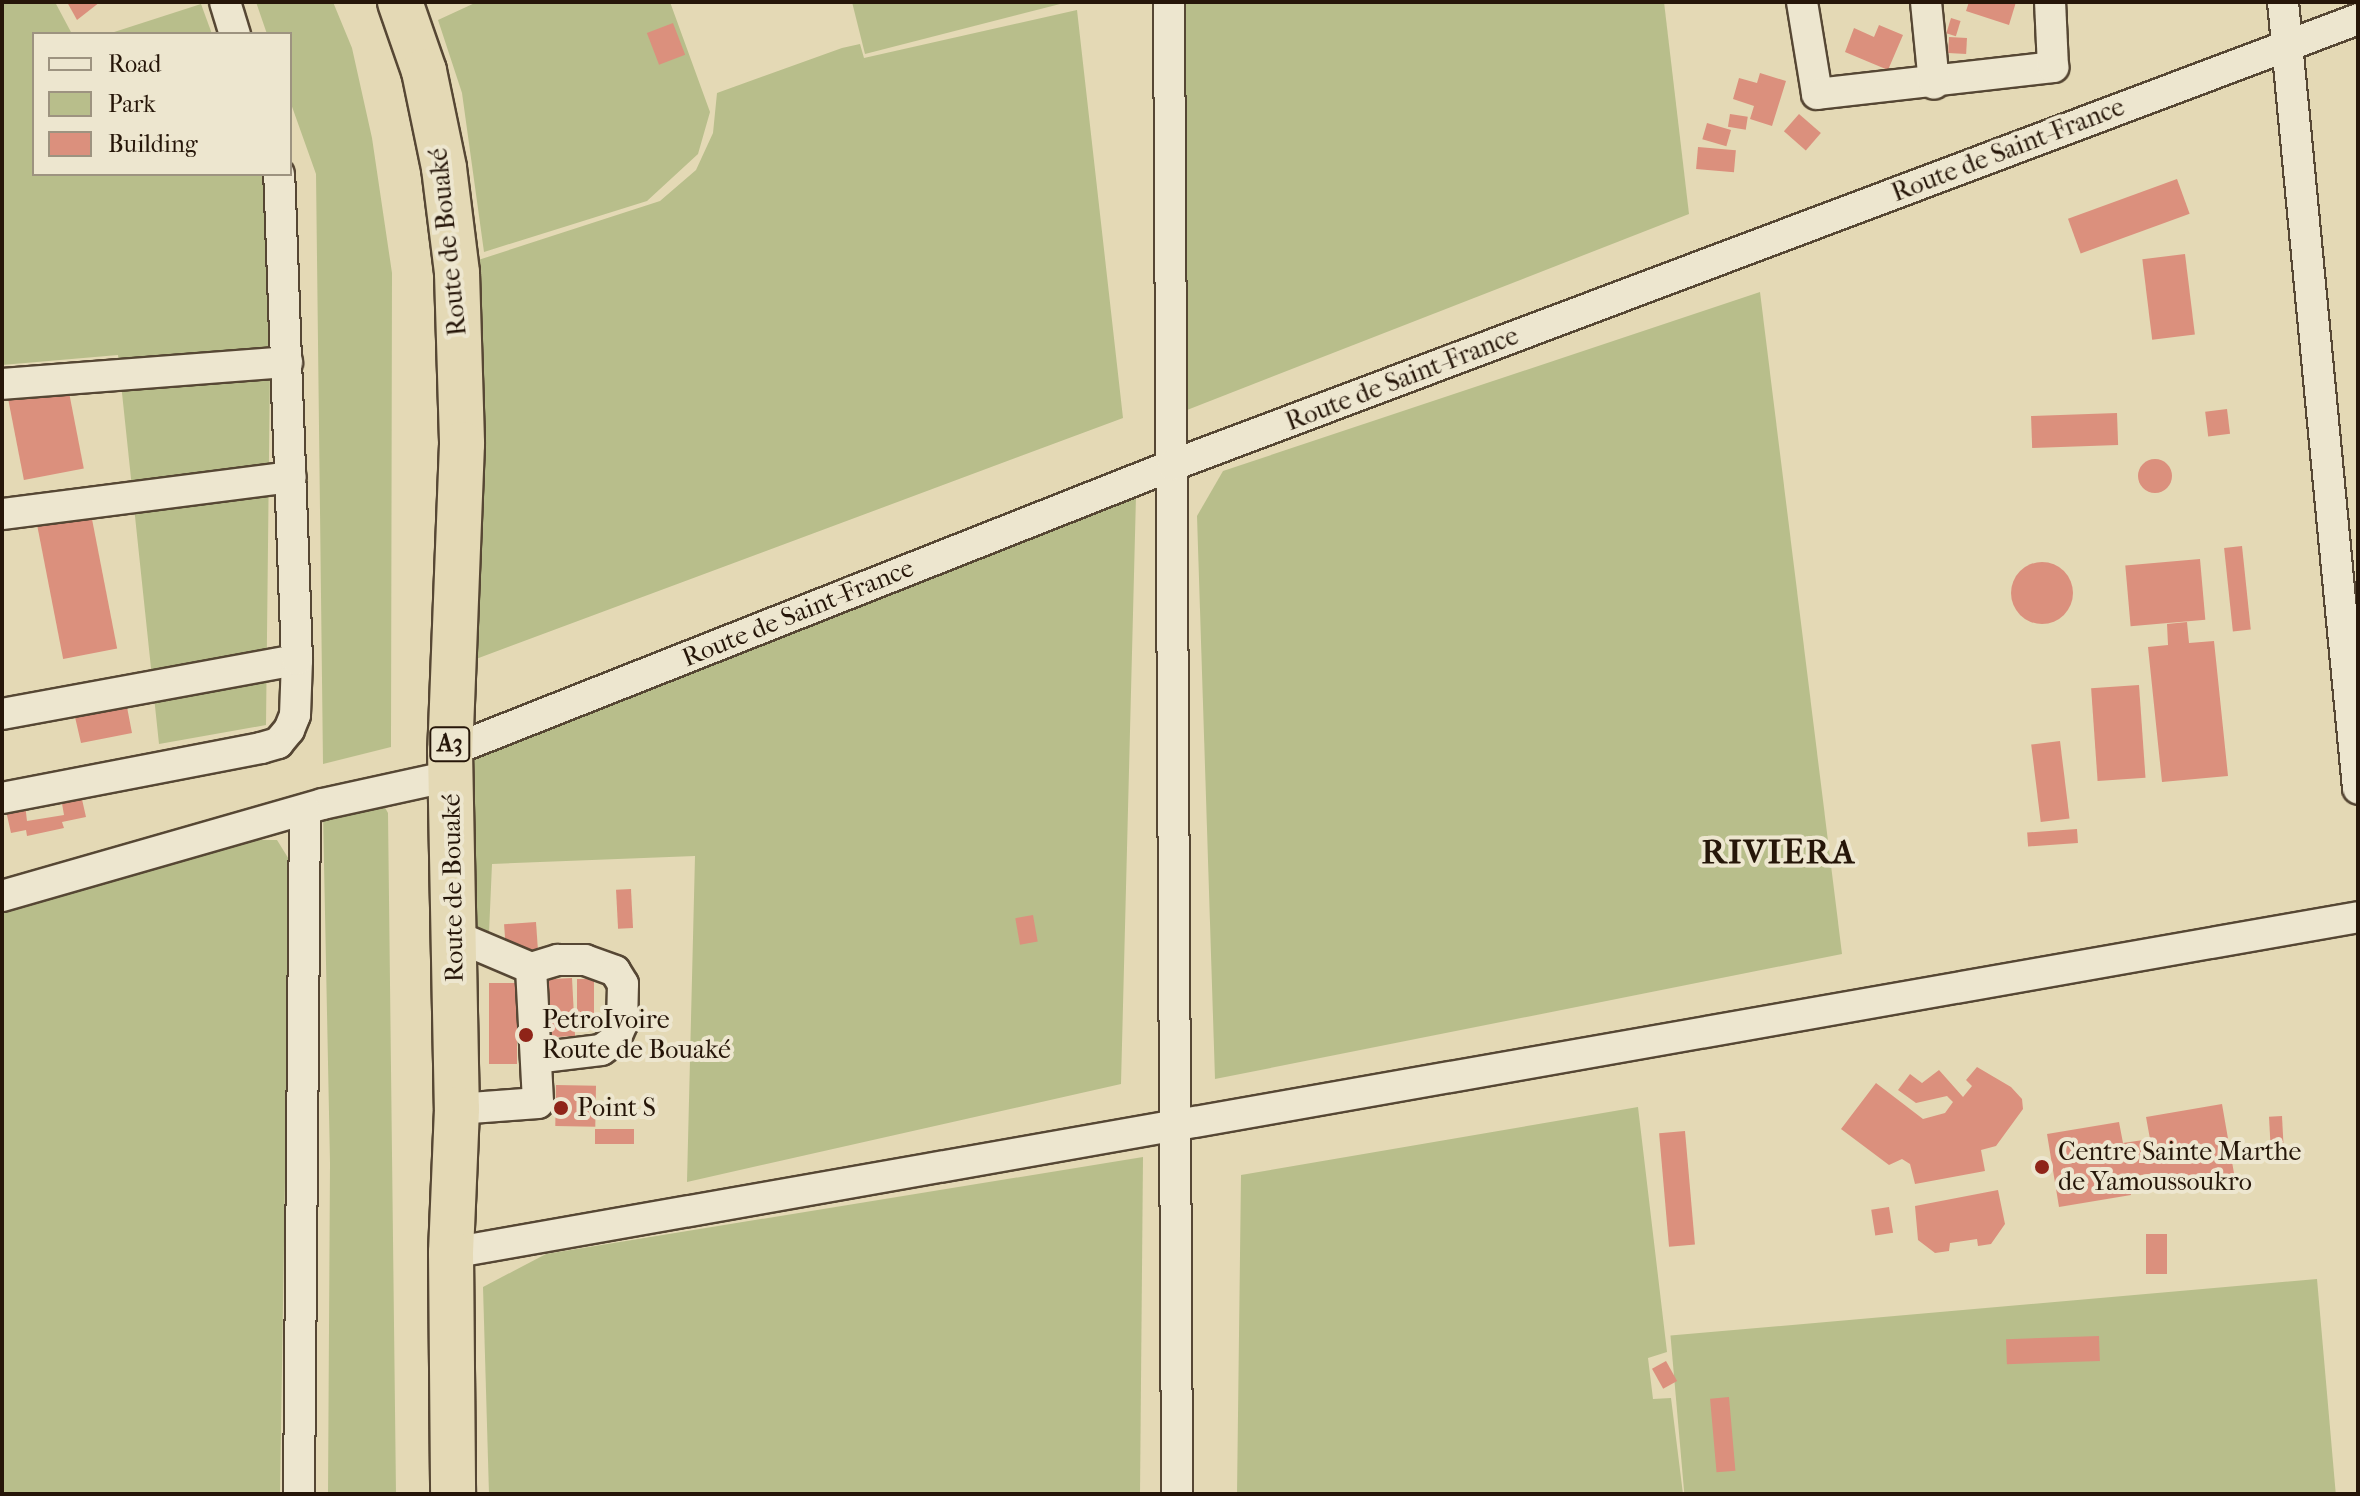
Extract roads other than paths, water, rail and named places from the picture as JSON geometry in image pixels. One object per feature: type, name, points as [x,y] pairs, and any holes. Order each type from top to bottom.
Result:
[{"type":"highway","name":"Route de Bouaké","points":[[400,2],[427,85],[457,273],[462,444],[450,763],[457,1109],[451,1253],[453,1494]]},
{"type":"street","points":[[225,2],[234,32]]},
{"type":"street","points":[[1169,2],[1177,1494]]},
{"type":"street","points":[[1802,2],[1817,94],[1934,84],[2053,67],[2050,2]]},
{"type":"street","points":[[1926,2],[1934,84]]},
{"type":"street","points":[[2283,2],[2358,788]]},
{"type":"street","name":"Route de Saint-France","points":[[2,896],[305,810],[450,763],[1173,465],[2358,19]]},
{"type":"street","points":[[2,798],[278,743],[295,715],[297,660],[279,176]]},
{"type":"street","points":[[2,384],[287,362]]},
{"type":"street","points":[[2,514],[291,477]]},
{"type":"street","points":[[2,714],[297,660]]},
{"type":"street","points":[[299,1494],[305,810]]},
{"type":"street","points":[[451,1253],[2358,917]]},
{"type":"street","points":[[453,935],[531,968],[558,960],[585,960],[615,971],[623,984],[622,1024],[615,1040],[601,1050],[536,1058]]},
{"type":"street","points":[[457,1109],[538,1103],[531,968]]},
{"type":"place","name":"PetroIvoire Route de Bouaké","points":[[526,1035]]},
{"type":"place","name":"Point S","points":[[561,1108]]},
{"type":"place","name":"Centre Sainte Marthe de Yamoussoukro","points":[[2042,1167]]},
{"type":"district","name":"RIVIERA","points":[[1779,853]]}]
